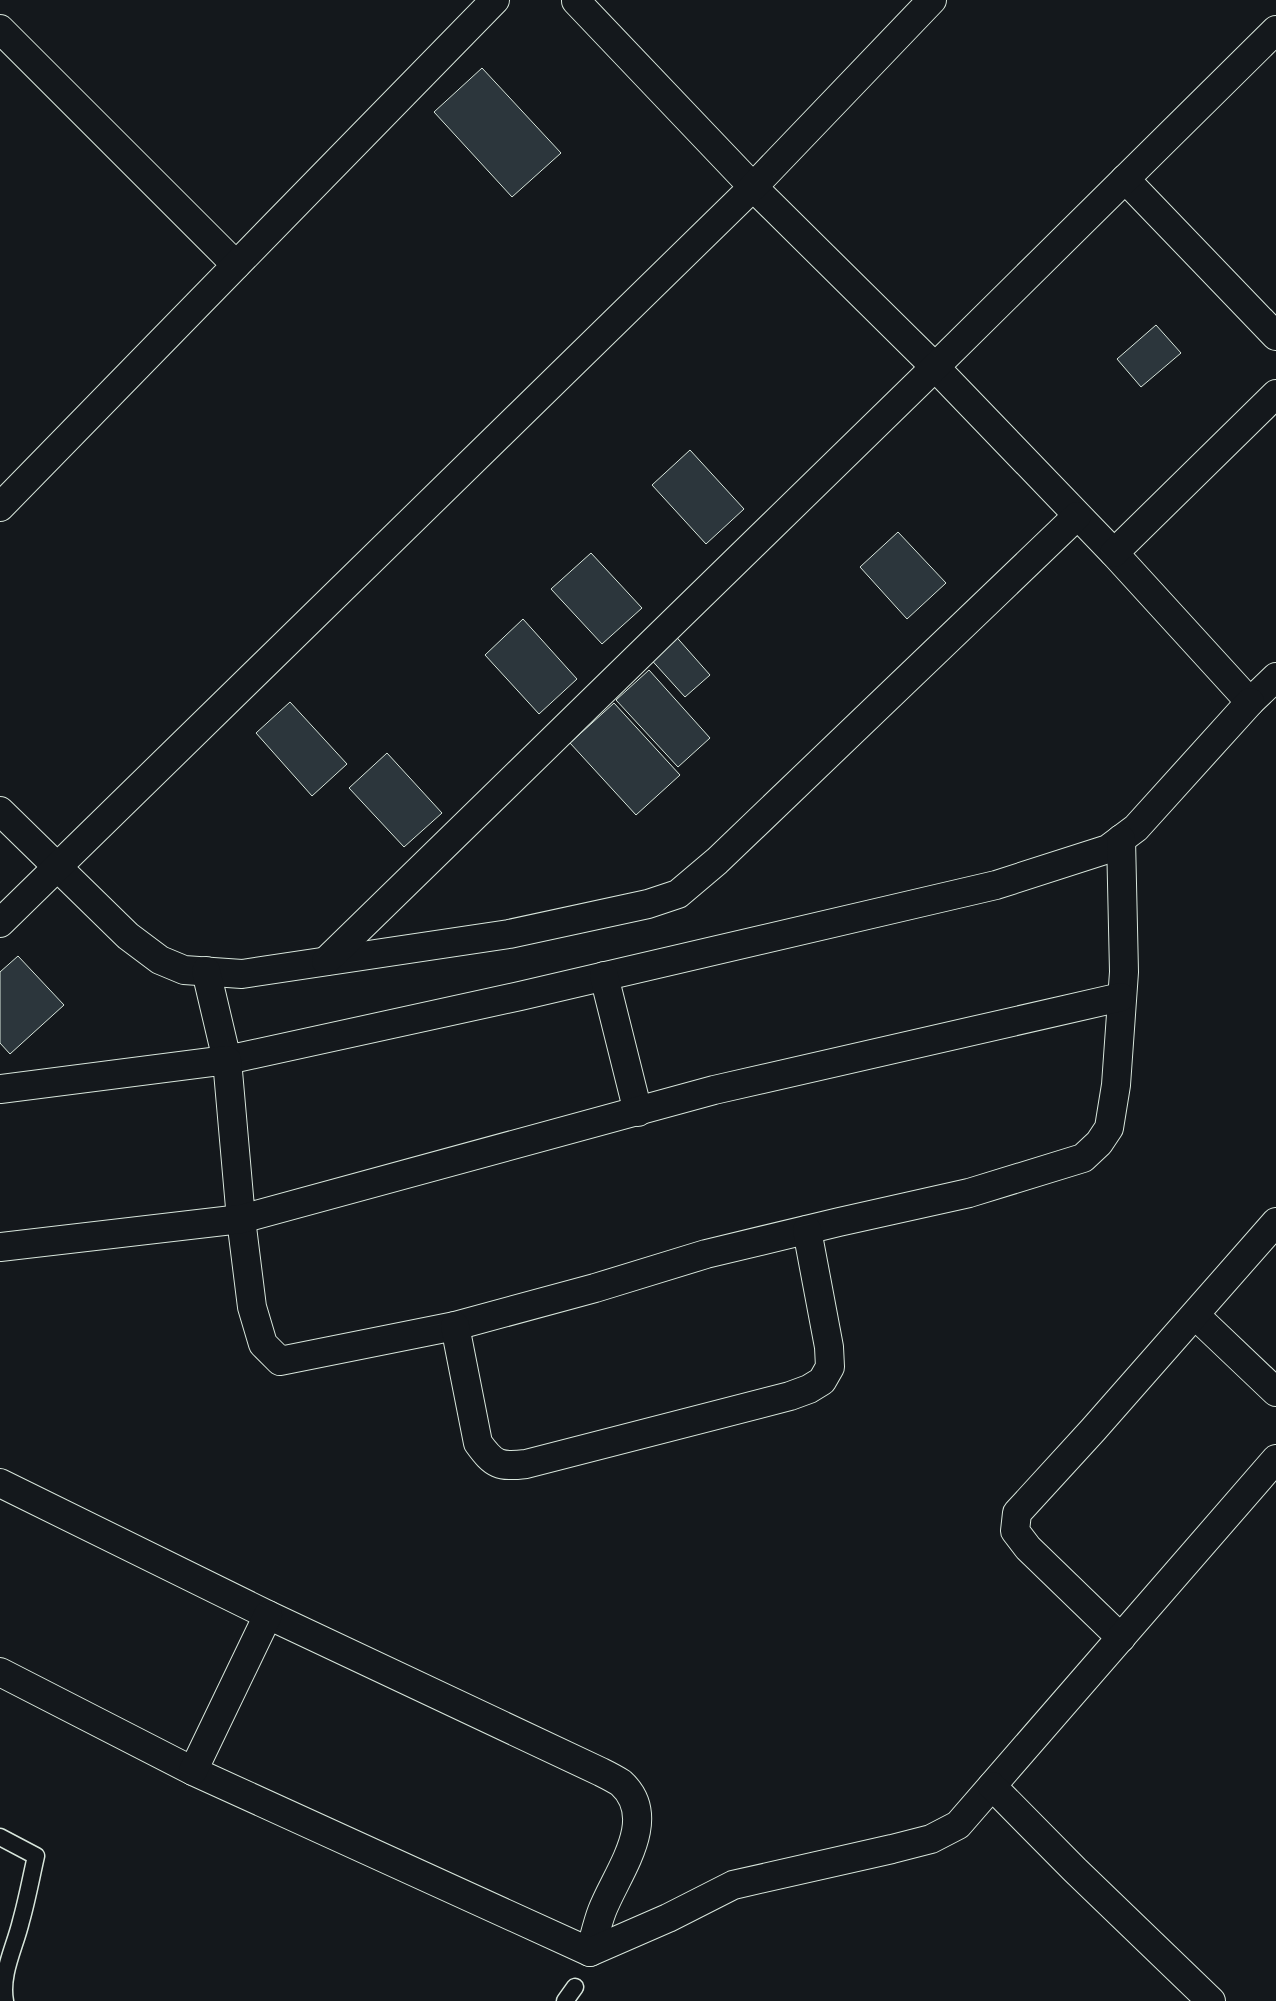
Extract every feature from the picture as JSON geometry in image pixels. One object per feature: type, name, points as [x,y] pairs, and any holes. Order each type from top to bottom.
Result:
[{"type":"street","points":[[0,506],[495,0]]},
{"type":"street","points":[[576,0],[752,186],[935,367],[1114,553],[1250,702]]},
{"type":"street","points":[[0,924],[752,186],[932,0]]},
{"type":"street","points":[[0,29],[236,265]]},
{"type":"street","points":[[326,961],[1125,179],[1272,44]]},
{"type":"street","points":[[1125,179],[1276,336]]},
{"type":"street","points":[[1114,553],[1276,394]]},
{"type":"street","points":[[0,811],[128,936],[160,960],[184,970],[242,974],[509,934],[648,904],[678,894],[753,828],[1077,516]]},
{"type":"street","points":[[0,1089],[227,1060],[604,976],[996,885],[1108,849],[1136,828],[1250,702],[1276,677]]},
{"type":"street","points":[[206,972],[227,1060],[241,1219],[252,1307],[263,1344],[280,1362],[455,1326],[595,1288],[706,1254],[969,1193],[1083,1158],[1099,1144],[1108,1128],[1116,1086],[1124,972],[1121,839]]},
{"type":"street","points":[[604,976],[638,1112]]},
{"type":"street","points":[[0,1246],[241,1219],[714,1090],[1121,997]]},
{"type":"street","points":[[1121,1638],[1028,1548],[1015,1531],[1017,1513],[1276,1222]]},
{"type":"street","points":[[455,1326],[478,1443],[489,1458],[506,1466],[526,1464],[790,1396],[809,1389],[822,1381],[830,1367],[829,1347],[807,1230]]},
{"type":"street","points":[[1195,1315],[1276,1392]]},
{"type":"street","points":[[0,1672],[194,1771],[590,1952],[668,1918],[733,1885],[931,1839],[958,1825],[1276,1459]]},
{"type":"street","points":[[0,1483],[268,1615],[620,1783],[630,1795],[637,1811],[636,1832],[631,1852],[602,1911],[590,1952]]},
{"type":"street","points":[[194,1771],[268,1615]]},
{"type":"street","points":[[992,1786],[1082,1877],[1212,2001]]},
{"type":"lane","points":[[0,1838],[36,1856],[21,1922],[6,1968],[5,2001]]},
{"type":"lane","points":[[565,2001],[575,1987]]},
{"type":"building","points":[[482,68],[561,153],[512,197],[434,112]]},
{"type":"building","points":[[1156,325],[1181,353],[1141,387],[1117,359]]},
{"type":"building","points":[[690,450],[744,509],[706,544],[652,485]]},
{"type":"building","points":[[898,532],[946,583],[907,619],[860,567]]},
{"type":"building","points":[[591,553],[642,608],[602,644],[551,589]]},
{"type":"building","points":[[523,619],[577,679],[539,714],[485,655]]},
{"type":"building","points":[[672,632],[710,675],[685,697],[647,655]]},
{"type":"building","points":[[649,670],[710,738],[678,767],[616,700]]},
{"type":"building","points":[[290,702],[347,764],[312,796],[256,733]]},
{"type":"building","points":[[614,703],[680,775],[636,815],[570,743]]},
{"type":"building","points":[[387,753],[442,813],[404,847],[349,788]]},
{"type":"building","points":[[18,956],[64,1005],[10,1054],[0,1043],[0,972]]}]
